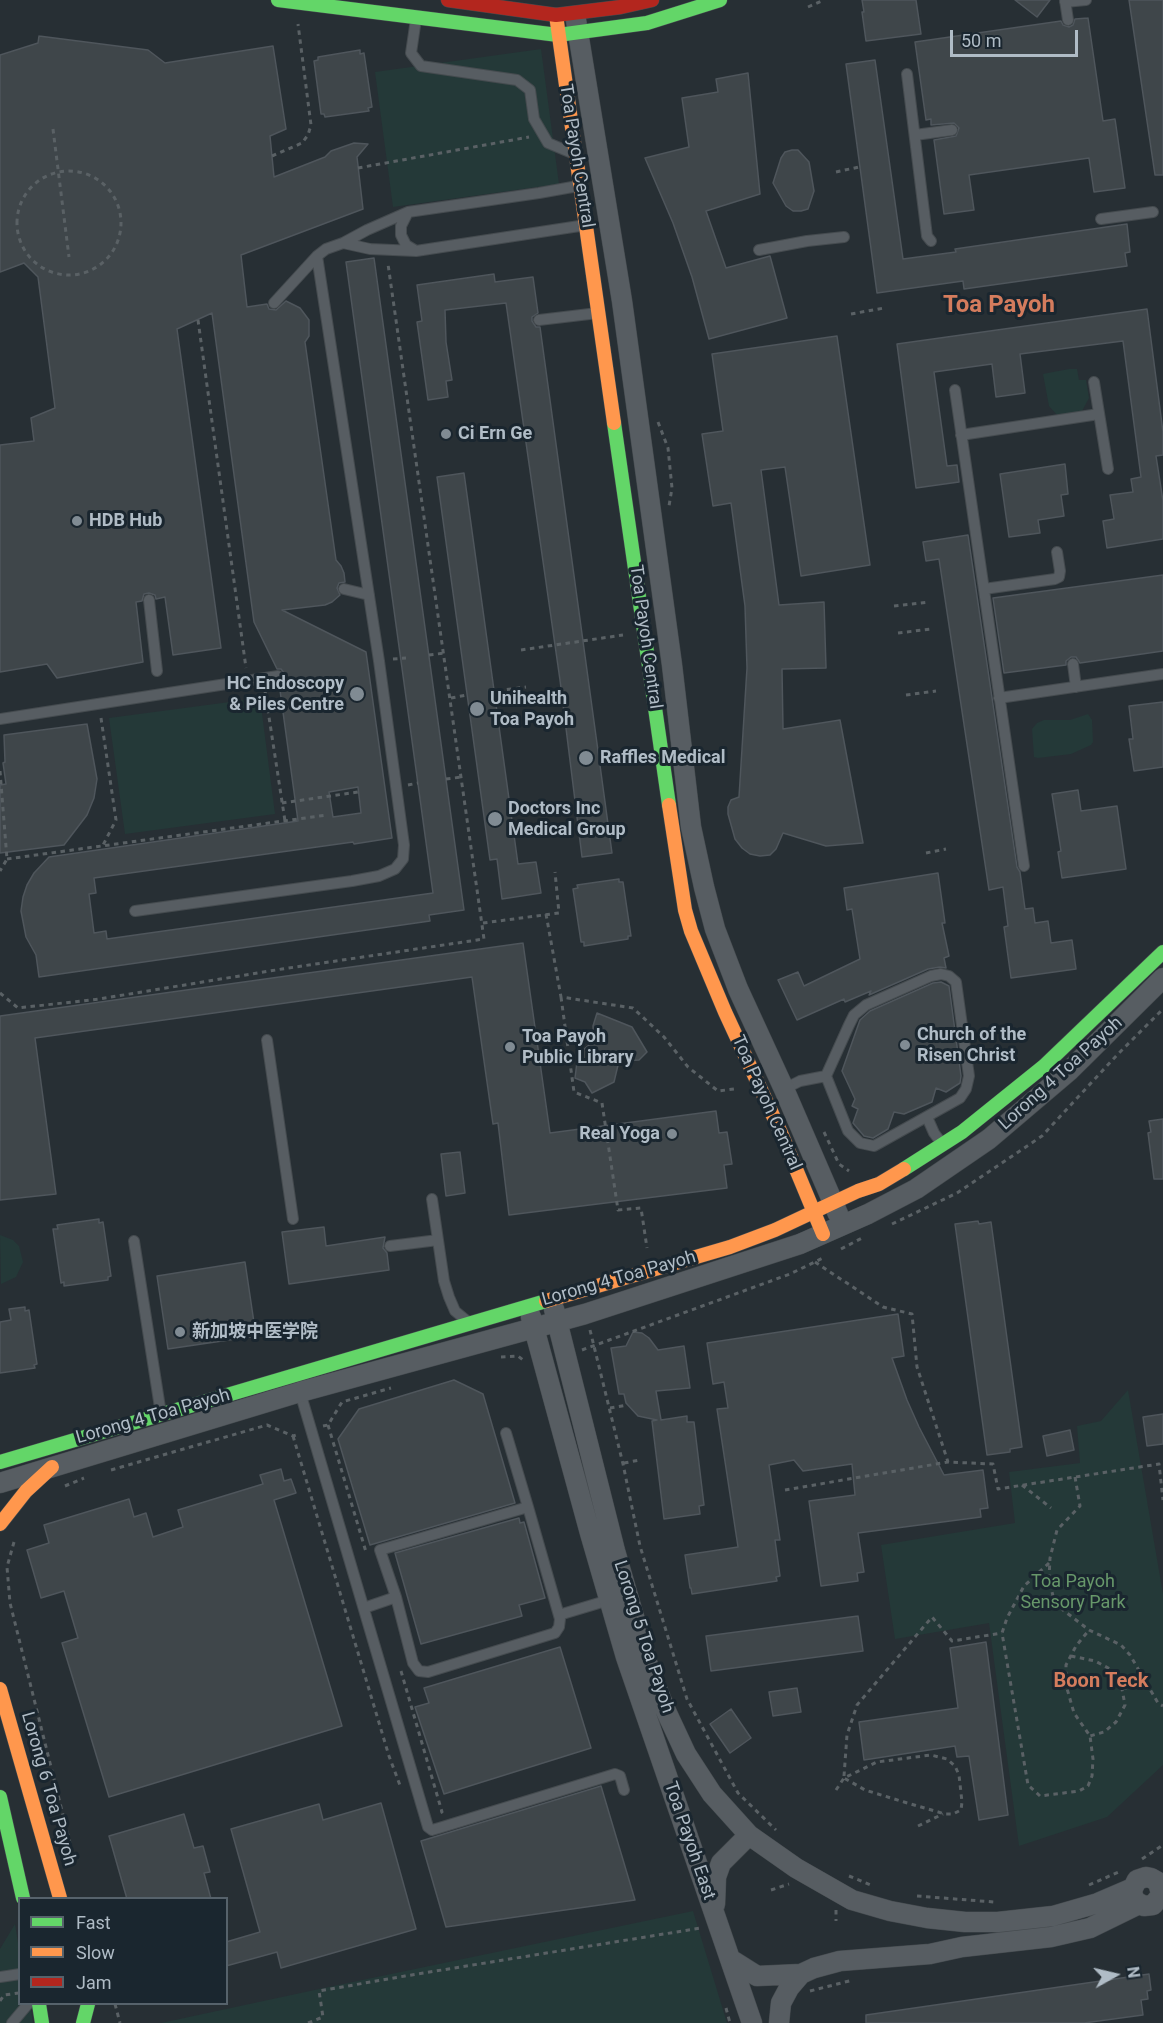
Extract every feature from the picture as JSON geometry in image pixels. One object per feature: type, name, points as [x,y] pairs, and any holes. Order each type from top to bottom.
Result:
[{"type":"street","points":[[278,0],[416,16],[567,24],[647,22],[720,0]]},
{"type":"street","points":[[448,0],[567,24],[651,0]]},
{"type":"street","name":"Toa Payoh Central","points":[[567,24],[575,154],[685,910],[691,931],[725,1012],[781,1133],[823,1234]]},
{"type":"street","name":"Toa Payoh Central","points":[[567,24],[623,312],[692,827],[715,929],[738,989],[843,1225]]},
{"type":"street","name":"Lorong 4 Toa Payoh","points":[[0,1462],[730,1247],[775,1230],[879,1184],[943,1145],[1044,1066],[1163,952]]},
{"type":"street","name":"Lorong 4 Toa Payoh","points":[[0,1482],[300,1392],[558,1322],[800,1244],[916,1189],[989,1139],[1069,1071],[1163,978]]},
{"type":"street","name":"Lorong 5 Toa Payoh","points":[[552,1299],[615,1551],[649,1668],[686,1754],[712,1794],[749,1835],[796,1868],[852,1900],[890,1911],[927,1918],[965,1922],[998,1922],[1053,1916],[1098,1903],[1136,1896]]},
{"type":"street","name":"Lorong 5 Toa Payoh","points":[[528,1306],[609,1600],[664,1768]]},
{"type":"street","points":[[0,1449],[28,1454]]},
{"type":"street","points":[[0,1524],[26,1491],[52,1467]]},
{"type":"street","name":"Lorong 6 Toa Payoh","points":[[0,1689],[59,1897]]},
{"type":"street","name":"Toa Payoh East","points":[[664,1768],[709,1920],[730,1959],[752,2023]]},
{"type":"street","points":[[0,1797],[23,1897]]},
{"type":"street","name":"Toa Payoh East","points":[[709,1920],[716,1877],[721,1863],[749,1835]]},
{"type":"street","name":"Lorong 5 Toa Payoh","points":[[1146,1877],[1159,1883],[1154,1905],[1143,1906],[1136,1896],[1137,1880],[1146,1877]]},
{"type":"street","name":"Lorong 5 Toa Payoh","points":[[730,1959],[757,1976],[801,1974],[840,1961],[930,1954],[962,1947],[1051,1937],[1090,1928],[1136,1896]]},
{"type":"street","points":[[779,2023],[781,2003],[789,1988],[801,1974]]},
{"type":"street","points":[[39,2005],[42,2023]]},
{"type":"street","points":[[82,2023],[90,2005]]},
{"type":"street","points":[[90,2005],[97,2023]]},
{"type":"lane","points":[[1068,20],[1065,1],[1086,0]]},
{"type":"lane","points":[[416,16],[411,53],[421,66],[517,81],[530,90],[534,119],[548,143],[575,154]]},
{"type":"lane","points":[[907,74],[927,236],[931,241]]},
{"type":"lane","points":[[909,93],[922,91]]},
{"type":"lane","points":[[915,135],[952,130]]},
{"type":"lane","points":[[274,303],[326,249],[408,212],[581,185]]},
{"type":"lane","points":[[408,212],[401,226],[401,235],[406,245],[416,251]]},
{"type":"lane","points":[[1101,219],[1153,212]]},
{"type":"lane","points":[[343,243],[370,249],[416,251],[586,225]]},
{"type":"lane","points":[[759,250],[807,240],[844,237]]},
{"type":"lane","points":[[135,911],[260,893],[316,888],[379,876],[394,869],[403,859],[404,845],[374,662],[369,595],[317,256]]},
{"type":"lane","points":[[539,320],[598,313]]},
{"type":"lane","points":[[1094,382],[1108,469]]},
{"type":"lane","points":[[955,390],[1024,866]]},
{"type":"lane","points":[[961,435],[1099,414]]},
{"type":"lane","points":[[984,589],[1059,577],[1057,552]]},
{"type":"lane","points":[[344,589],[369,595]]},
{"type":"lane","points":[[149,600],[157,671]]},
{"type":"lane","points":[[1073,664],[1076,687]]},
{"type":"lane","points":[[999,698],[1163,674]]},
{"type":"lane","points":[[0,719],[278,676]]},
{"type":"lane","points":[[941,974],[949,976],[956,982],[969,1076],[966,1089],[960,1098],[874,1146],[860,1143],[848,1131],[826,1076],[854,1015],[866,1005],[931,976],[941,974]]},
{"type":"lane","points":[[267,1041],[293,1219]]},
{"type":"lane","points":[[784,1089],[800,1081],[826,1076]]},
{"type":"lane","points":[[927,1117],[934,1133],[943,1145]]},
{"type":"lane","points":[[432,1199],[444,1281],[455,1311],[469,1323]]},
{"type":"lane","points":[[390,1246],[438,1240]]},
{"type":"lane","points":[[134,1241],[161,1414]]},
{"type":"lane","points":[[300,1392],[430,1829],[615,1774],[620,1776],[624,1790]]},
{"type":"lane","points":[[506,1433],[528,1507],[559,1615],[559,1627],[555,1633],[428,1672],[419,1671],[413,1663],[396,1597],[380,1550],[528,1507]]},
{"type":"lane","points":[[364,1608],[396,1597]]},
{"type":"lane","points":[[559,1615],[609,1600]]},
{"type":"lane","points":[[0,1977],[18,1974]]},
{"type":"lane","points":[[12,2023],[27,2005]]},
{"type":"path","points":[[808,7],[824,0]]},
{"type":"path","points":[[272,156],[302,143],[311,125],[297,16]]},
{"type":"path","points":[[53,129],[69,257]]},
{"type":"path","points":[[358,168],[543,134]]},
{"type":"path","points":[[836,172],[859,167]]},
{"type":"path","points":[[73,170],[89,174],[103,183],[114,195],[120,211],[121,228],[117,243],[109,258],[96,268],[81,274],[64,276],[48,272],[34,263],[24,250],[18,235],[16,218],[24,195],[41,177],[57,171],[73,170]]},
{"type":"path","points":[[0,993],[18,1008],[99,999],[484,939],[390,269],[387,261],[382,259]]},
{"type":"path","points":[[851,314],[884,308]]},
{"type":"path","points":[[198,320],[248,681]]},
{"type":"path","points":[[656,415],[668,448],[672,488],[668,515]]},
{"type":"path","points":[[894,606],[929,602]]},
{"type":"path","points":[[898,633],[931,628]]},
{"type":"path","points":[[521,650],[625,635]]},
{"type":"path","points":[[429,655],[445,653]]},
{"type":"path","points":[[263,677],[285,821]]},
{"type":"path","points":[[489,692],[526,687]]},
{"type":"path","points":[[906,695],[936,690]]},
{"type":"path","points":[[451,698],[468,695]]},
{"type":"path","points":[[101,713],[116,820],[102,847]]},
{"type":"path","points":[[0,771],[8,859],[0,871]]},
{"type":"path","points":[[446,779],[462,777]]},
{"type":"path","points":[[282,803],[358,792]]},
{"type":"path","points":[[8,859],[327,815]]},
{"type":"path","points":[[926,853],[946,849]]},
{"type":"path","points":[[483,923],[560,913],[555,872]]},
{"type":"path","points":[[546,914],[561,997],[574,1092],[602,1103],[618,1210],[641,1208],[648,1255]]},
{"type":"path","points":[[561,997],[633,1008],[664,1037],[688,1067],[718,1091],[734,1089]]},
{"type":"path","points":[[1116,1055],[1163,1009]]},
{"type":"path","points":[[820,1123],[839,1164]]},
{"type":"path","points":[[783,1837],[738,1793],[687,1699],[640,1546],[623,1464],[594,1347],[790,1274],[815,1262],[883,1307],[912,1314],[917,1367],[948,1462]]},
{"type":"path","points":[[610,1408],[627,1405]]},
{"type":"path","points":[[108,1471],[267,1425],[293,1436],[389,1756],[401,1789]]},
{"type":"path","points":[[328,1425],[368,1560]]},
{"type":"path","points":[[623,1464],[640,1460]]},
{"type":"path","points":[[785,1491],[948,1462],[993,1464],[998,1489],[1161,1464],[1163,1500]]},
{"type":"path","points":[[61,1488],[86,1477]]},
{"type":"path","points":[[1075,1477],[1080,1506],[1057,1530],[1053,1543],[1049,1563],[1049,1579],[1053,1596],[1063,1610],[1089,1630],[1121,1646],[1130,1655],[1158,1703],[1163,1706]]},
{"type":"path","points":[[1022,1485],[1051,1508]]},
{"type":"path","points":[[16,1533],[7,1567],[10,1603],[72,1854]]},
{"type":"path","points":[[1049,1563],[1024,1587],[1007,1618],[1002,1633],[1028,1785],[1040,1796],[1079,1791],[1088,1786],[1092,1776],[1093,1759],[1090,1736],[1074,1713],[1066,1685],[1066,1665],[1076,1646],[1089,1630]]},
{"type":"path","points":[[836,1790],[844,1778],[847,1735],[856,1705],[932,1617],[952,1641],[1002,1633]]},
{"type":"path","points":[[1071,1656],[1095,1661],[1112,1670],[1122,1689],[1125,1705],[1116,1722],[1104,1732],[1090,1736]]},
{"type":"path","points":[[400,1668],[442,1812],[425,1818]]},
{"type":"path","points":[[1122,1689],[1147,1684]]},
{"type":"path","points":[[932,1755],[947,1759],[955,1766],[959,1775],[963,1802],[961,1810],[953,1814],[945,1814],[864,1790],[844,1778],[877,1762],[932,1755]]},
{"type":"path","points":[[918,1827],[945,1814]]},
{"type":"path","points":[[1134,1865],[1163,1845]]},
{"type":"path","points":[[1085,1887],[1124,1870]]},
{"type":"path","points":[[840,1872],[873,1886]]},
{"type":"path","points":[[917,1896],[995,1902]]},
{"type":"path","points":[[308,2023],[323,2017],[319,1991],[709,1920]]},
{"type":"path","points":[[0,2001],[4,1995],[18,1993]]},
{"type":"path","points":[[115,2005],[120,2023]]},
{"type":"green space","points":[[541,49],[559,184],[393,207],[375,72]]},
{"type":"green space","points":[[1077,369],[1079,380],[1086,380],[1089,398],[1081,413],[1058,416],[1049,406],[1043,374]]},
{"type":"green space","points":[[260,698],[275,814],[125,834],[109,718]]},
{"type":"green space","points":[[1088,714],[1092,720],[1093,742],[1091,745],[1071,754],[1034,757],[1032,729],[1037,723],[1044,720],[1070,720]]},
{"type":"green space","points":[[0,1235],[13,1240],[19,1246],[23,1262],[16,1277],[1,1284]]},
{"type":"green space","name":"Toa Payoh Sensory Park","points":[[1128,1390],[1163,1594],[1163,1765],[1107,1817],[1019,1846],[989,1623],[895,1639],[881,1545],[1015,1523],[1009,1472],[1080,1463],[1077,1426],[1101,1421]]},
{"type":"green space","points":[[693,1911],[727,2023],[161,2023],[324,1988]]},
{"type":"green space","points":[[15,1924],[18,1943],[18,2005],[30,2005],[33,2023],[0,2023],[0,1949]]},
{"type":"building","points":[[862,0],[916,0],[921,34],[866,41]]},
{"type":"building","points":[[1015,0],[1050,0],[1037,17]]},
{"type":"building","points":[[1129,0],[1163,0],[1163,175],[1155,175]]},
{"type":"building","points":[[1088,18],[1103,121],[1115,119],[1125,188],[1094,192],[1089,158],[969,175],[974,210],[944,214],[934,140],[956,136],[959,128],[954,123],[931,125],[931,119],[926,120],[915,42],[1061,21],[1063,25],[1069,27],[1073,25],[1075,19]]},
{"type":"building","points":[[39,36],[148,50],[165,63],[273,46],[286,129],[270,136],[274,177],[325,157],[331,151],[354,143],[368,144],[357,157],[363,209],[241,255],[247,307],[267,304],[269,309],[276,310],[286,301],[300,308],[309,320],[309,336],[305,342],[336,560],[344,573],[345,582],[339,583],[337,588],[340,595],[332,602],[325,605],[282,610],[366,652],[392,838],[94,878],[96,893],[89,894],[94,933],[106,931],[107,939],[433,893],[346,262],[374,258],[464,910],[429,915],[430,921],[39,977],[36,955],[26,937],[21,911],[27,885],[34,873],[49,857],[298,821],[279,683],[285,679],[285,674],[281,669],[277,669],[254,622],[212,313],[177,329],[221,648],[173,655],[165,597],[156,599],[155,595],[149,593],[144,594],[142,601],[136,602],[143,662],[57,678],[47,664],[0,672],[0,445],[34,441],[31,418],[55,408],[38,277],[24,263],[0,272],[0,55],[38,43]],"holes":[[[358,787],[361,813],[333,817],[329,792]]]},
{"type":"building","points":[[360,50],[360,54],[364,53],[372,107],[368,108],[369,111],[325,117],[321,114],[314,61],[318,60],[318,57]]},
{"type":"building","points":[[875,60],[903,259],[956,252],[955,249],[1127,224],[1130,252],[1125,253],[1127,266],[964,289],[963,281],[877,293],[846,64]]},
{"type":"building","points":[[748,73],[760,194],[706,211],[726,268],[770,256],[787,318],[709,339],[692,277],[673,223],[645,158],[689,147],[682,98],[718,92],[716,79]]},
{"type":"building","points":[[798,150],[809,162],[814,191],[808,209],[801,211],[793,211],[786,206],[773,183],[781,158],[785,152]]},
{"type":"building","points":[[494,274],[495,282],[533,277],[538,313],[532,317],[532,321],[536,327],[540,327],[612,853],[582,857],[560,680],[506,303],[445,310],[446,342],[452,380],[446,381],[448,397],[428,400],[417,322],[422,321],[417,285]]},
{"type":"building","points":[[1147,309],[1163,432],[1163,455],[1156,456],[1163,501],[1163,539],[1107,548],[1103,521],[1114,519],[1110,495],[1133,492],[1131,479],[1141,477],[1123,341],[1020,354],[1025,393],[996,397],[992,364],[934,372],[947,466],[957,465],[959,482],[916,488],[897,344]]},
{"type":"building","points":[[837,336],[870,565],[801,576],[785,467],[761,470],[779,605],[824,602],[826,668],[782,669],[783,729],[840,720],[863,843],[826,846],[783,833],[776,849],[770,855],[760,856],[750,854],[735,839],[728,814],[731,800],[739,797],[747,668],[745,606],[731,503],[713,506],[702,434],[723,431],[712,354]]},
{"type":"building","points":[[1065,464],[1068,494],[1061,495],[1064,516],[1038,520],[1040,533],[1009,537],[1000,474]]},
{"type":"building","points":[[464,473],[518,864],[536,862],[541,893],[502,899],[497,859],[490,860],[437,477]]},
{"type":"building","points":[[968,535],[1025,909],[1033,908],[1035,923],[1048,921],[1051,943],[1072,940],[1076,969],[1011,978],[1004,927],[1008,926],[1003,887],[989,890],[939,559],[926,561],[923,542]]},
{"type":"building","points":[[1163,575],[1163,651],[1080,663],[1076,657],[1071,657],[1066,661],[1066,665],[1004,673],[993,598]]},
{"type":"building","points":[[1163,702],[1163,767],[1134,771],[1129,739],[1133,739],[1129,706]]},
{"type":"building","points":[[87,724],[97,779],[94,798],[87,815],[64,845],[0,853],[0,785],[6,784],[3,763],[5,762],[4,735]]},
{"type":"building","points":[[1078,790],[1081,811],[1117,806],[1126,869],[1062,878],[1058,852],[1061,851],[1052,794]]},
{"type":"building","points":[[938,873],[945,923],[942,923],[949,956],[944,958],[946,968],[928,969],[869,995],[871,991],[845,1002],[844,999],[797,1020],[778,980],[798,972],[804,986],[860,959],[852,909],[847,910],[844,888]]},
{"type":"building","points":[[619,879],[619,882],[623,882],[631,936],[628,936],[628,939],[584,946],[584,942],[581,942],[573,889],[578,888],[577,885]]},
{"type":"building","points":[[523,943],[550,1133],[716,1111],[719,1133],[727,1132],[732,1164],[724,1165],[727,1188],[509,1215],[498,1123],[493,1124],[472,977],[35,1038],[56,1194],[0,1200],[0,1016]]},
{"type":"building","name":"Church of the Risen Christ","points":[[941,982],[949,986],[960,1083],[946,1092],[936,1088],[932,1102],[904,1114],[894,1112],[888,1129],[873,1138],[864,1136],[853,1123],[858,1109],[852,1106],[855,1099],[842,1071],[860,1020],[870,1011],[933,983]]},
{"type":"building","points":[[597,1013],[632,1027],[647,1052],[639,1060],[619,1061],[614,1082],[592,1093],[585,1082],[575,1078],[578,1054],[594,1041],[593,1026]]},
{"type":"building","points":[[1163,1119],[1163,1179],[1154,1179],[1148,1133],[1151,1132],[1149,1121]]},
{"type":"building","points":[[460,1152],[465,1193],[446,1196],[441,1154]]},
{"type":"building","points":[[99,1219],[99,1223],[103,1222],[111,1276],[108,1280],[64,1286],[64,1282],[61,1283],[53,1229],[58,1229],[57,1225]]},
{"type":"building","points":[[978,1221],[979,1224],[991,1222],[1022,1447],[1010,1449],[1010,1452],[987,1455],[955,1224]]},
{"type":"building","points":[[324,1227],[326,1246],[385,1237],[383,1248],[387,1253],[389,1270],[289,1284],[282,1232]]},
{"type":"building","points":[[245,1262],[256,1336],[168,1349],[157,1276]]},
{"type":"building","points":[[25,1307],[25,1311],[29,1310],[37,1364],[34,1365],[35,1368],[0,1373],[0,1322],[11,1320],[9,1309]]},
{"type":"building","points":[[898,1314],[904,1356],[892,1358],[919,1427],[944,1475],[983,1470],[988,1508],[980,1509],[981,1517],[858,1533],[864,1572],[857,1573],[858,1581],[821,1586],[809,1501],[855,1495],[852,1464],[803,1471],[794,1460],[769,1465],[780,1540],[775,1540],[780,1576],[776,1577],[777,1581],[692,1594],[685,1555],[738,1547],[717,1409],[728,1408],[724,1382],[713,1384],[707,1343]]},
{"type":"building","points":[[633,1332],[642,1333],[649,1338],[658,1350],[684,1346],[690,1388],[656,1391],[661,1420],[687,1416],[687,1422],[694,1422],[704,1505],[699,1506],[700,1514],[664,1519],[652,1421],[657,1420],[638,1416],[626,1403],[624,1394],[619,1394],[611,1348],[626,1346]]},
{"type":"building","points":[[454,1380],[483,1394],[515,1503],[370,1545],[338,1439],[359,1409]]},
{"type":"building","points":[[1163,1414],[1163,1444],[1147,1446],[1143,1417]]},
{"type":"building","points":[[1070,1430],[1074,1450],[1047,1456],[1043,1436]]},
{"type":"building","points":[[281,1469],[284,1481],[291,1479],[296,1493],[274,1500],[342,1726],[109,1797],[62,1643],[78,1638],[64,1591],[41,1598],[27,1550],[49,1543],[44,1525],[129,1499],[134,1517],[146,1513],[153,1537],[183,1527],[178,1510],[263,1484],[260,1475]]},
{"type":"building","points":[[519,1518],[520,1523],[524,1522],[545,1598],[519,1605],[522,1616],[421,1644],[395,1553]]},
{"type":"building","points":[[858,1616],[863,1651],[711,1671],[706,1636]]},
{"type":"building","points":[[986,1642],[1008,1815],[979,1820],[969,1756],[957,1757],[955,1746],[864,1760],[859,1722],[958,1708],[950,1648]]},
{"type":"building","points":[[560,1647],[591,1748],[444,1794],[415,1707],[429,1703],[424,1688]]},
{"type":"building","points":[[797,1688],[801,1712],[773,1716],[769,1692]]},
{"type":"building","points":[[731,1709],[751,1738],[730,1753],[710,1724]]},
{"type":"building","points":[[601,1786],[635,1900],[446,1927],[421,1841]]},
{"type":"building","points":[[381,1803],[416,1929],[281,1968],[277,1952],[228,1965],[228,1941],[260,1932],[231,1829],[319,1804],[323,1820]]},
{"type":"building","points":[[184,1814],[194,1848],[203,1846],[210,1872],[204,1873],[210,1897],[126,1897],[109,1836]]},
{"type":"building","points":[[1149,1974],[1151,1990],[1147,1991],[1148,1999],[1141,2000],[1143,2015],[1084,2023],[866,2023],[866,2015]]},
{"type":"traffic: fast","points":[[278,0],[558,35],[647,23],[720,0]]},
{"type":"traffic: fast","points":[[614,423],[669,805]]},
{"type":"traffic: fast","points":[[904,1169],[962,1132],[1044,1066],[1163,952]]},
{"type":"traffic: fast","points":[[0,1462],[546,1301]]},
{"type":"traffic: fast","points":[[0,1797],[23,1897]]},
{"type":"traffic: fast","points":[[39,2005],[42,2023]]},
{"type":"traffic: fast","points":[[83,2023],[88,2005]]},
{"type":"traffic: slow","points":[[556,15],[614,423]]},
{"type":"traffic: slow","points":[[669,805],[685,910],[691,931],[725,1012],[781,1133],[823,1234]]},
{"type":"traffic: slow","points":[[546,1301],[730,1247],[775,1230],[858,1191],[879,1184],[904,1169]]},
{"type":"traffic: slow","points":[[0,1524],[26,1491],[52,1467]]},
{"type":"traffic: slow","points":[[0,1689],[60,1897]]},
{"type":"traffic: jam","points":[[448,0],[556,15],[621,7],[652,0]]},
{"type":"place","name":"Ci Ern Ge","points":[[446,434]]},
{"type":"place","name":"HDB Hub","points":[[77,521]]},
{"type":"place","name":"HC Endoscopy & Piles Centre","points":[[357,694]]},
{"type":"place","name":"Unihealth Toa Payoh","points":[[477,709]]},
{"type":"place","name":"Raffles Medical","points":[[586,758]]},
{"type":"place","name":"Doctors Inc Medical Group","points":[[495,819]]},
{"type":"place","name":"Church of the Risen Christ","points":[[905,1045]]},
{"type":"place","name":"Toa Payoh Public Library","points":[[510,1047]]},
{"type":"place","name":"Real Yoga","points":[[672,1134]]},
{"type":"place","name":"新加坡中医学院","points":[[180,1332]]},
{"type":"district","name":"Toa Payoh","points":[[999,306]]},
{"type":"district","name":"Boon Teck","points":[[1101,1682]]}]
